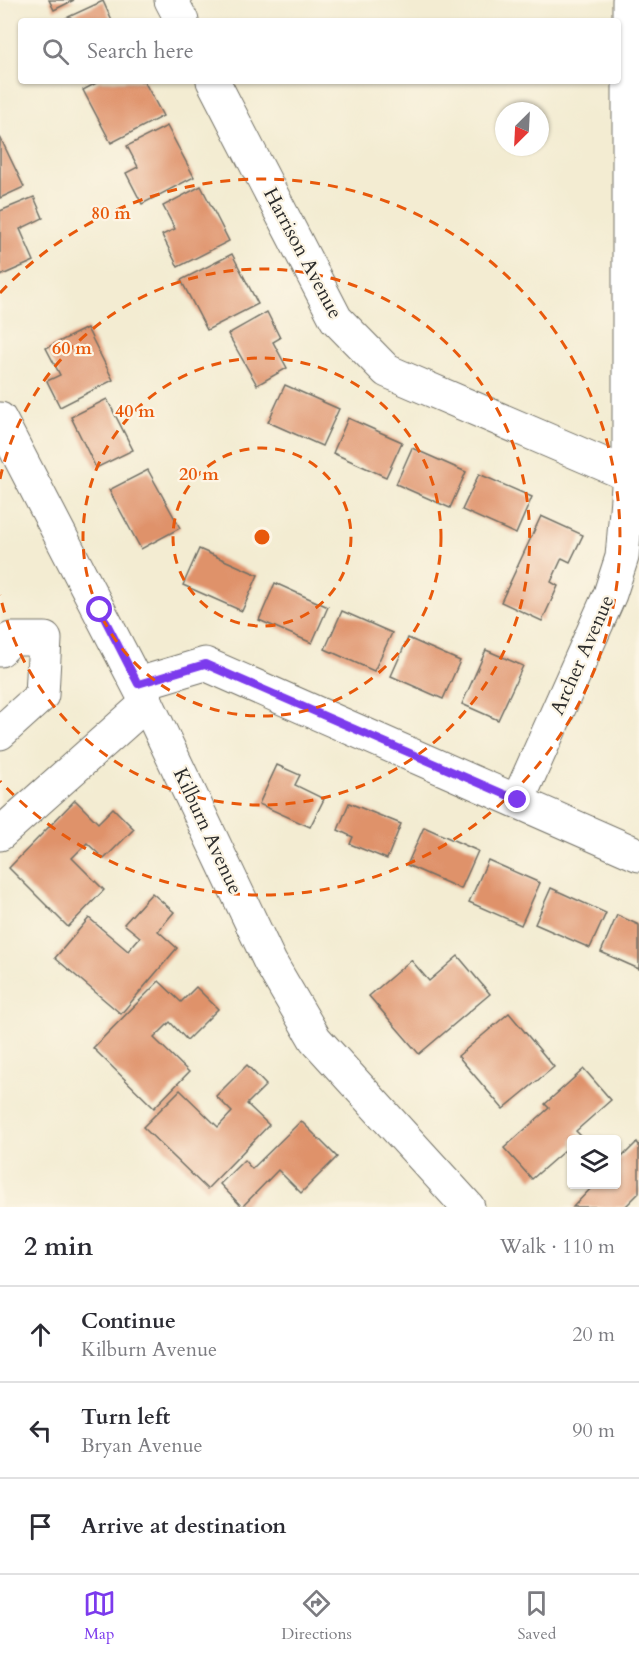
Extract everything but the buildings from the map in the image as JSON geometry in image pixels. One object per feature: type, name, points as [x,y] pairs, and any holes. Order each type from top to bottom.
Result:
[{"type":"street","points":[[171,0],[180,18]]},
{"type":"street","name":"Archer Avenue","points":[[518,800],[610,594],[622,557],[629,475],[629,0]]},
{"type":"street","name":"Harrison Avenue","points":[[215,84],[336,319],[387,371],[629,475]]},
{"type":"street","name":"Kilburn Avenue","points":[[0,419],[143,693],[270,962],[315,1039],[462,1205]]},
{"type":"street","points":[[0,650],[11,639],[45,639],[42,695],[0,733]]},
{"type":"street","points":[[0,834],[143,693],[205,664],[639,855]]},
{"type":"route","points":[[100,610],[138,684],[205,664],[518,800]]}]
